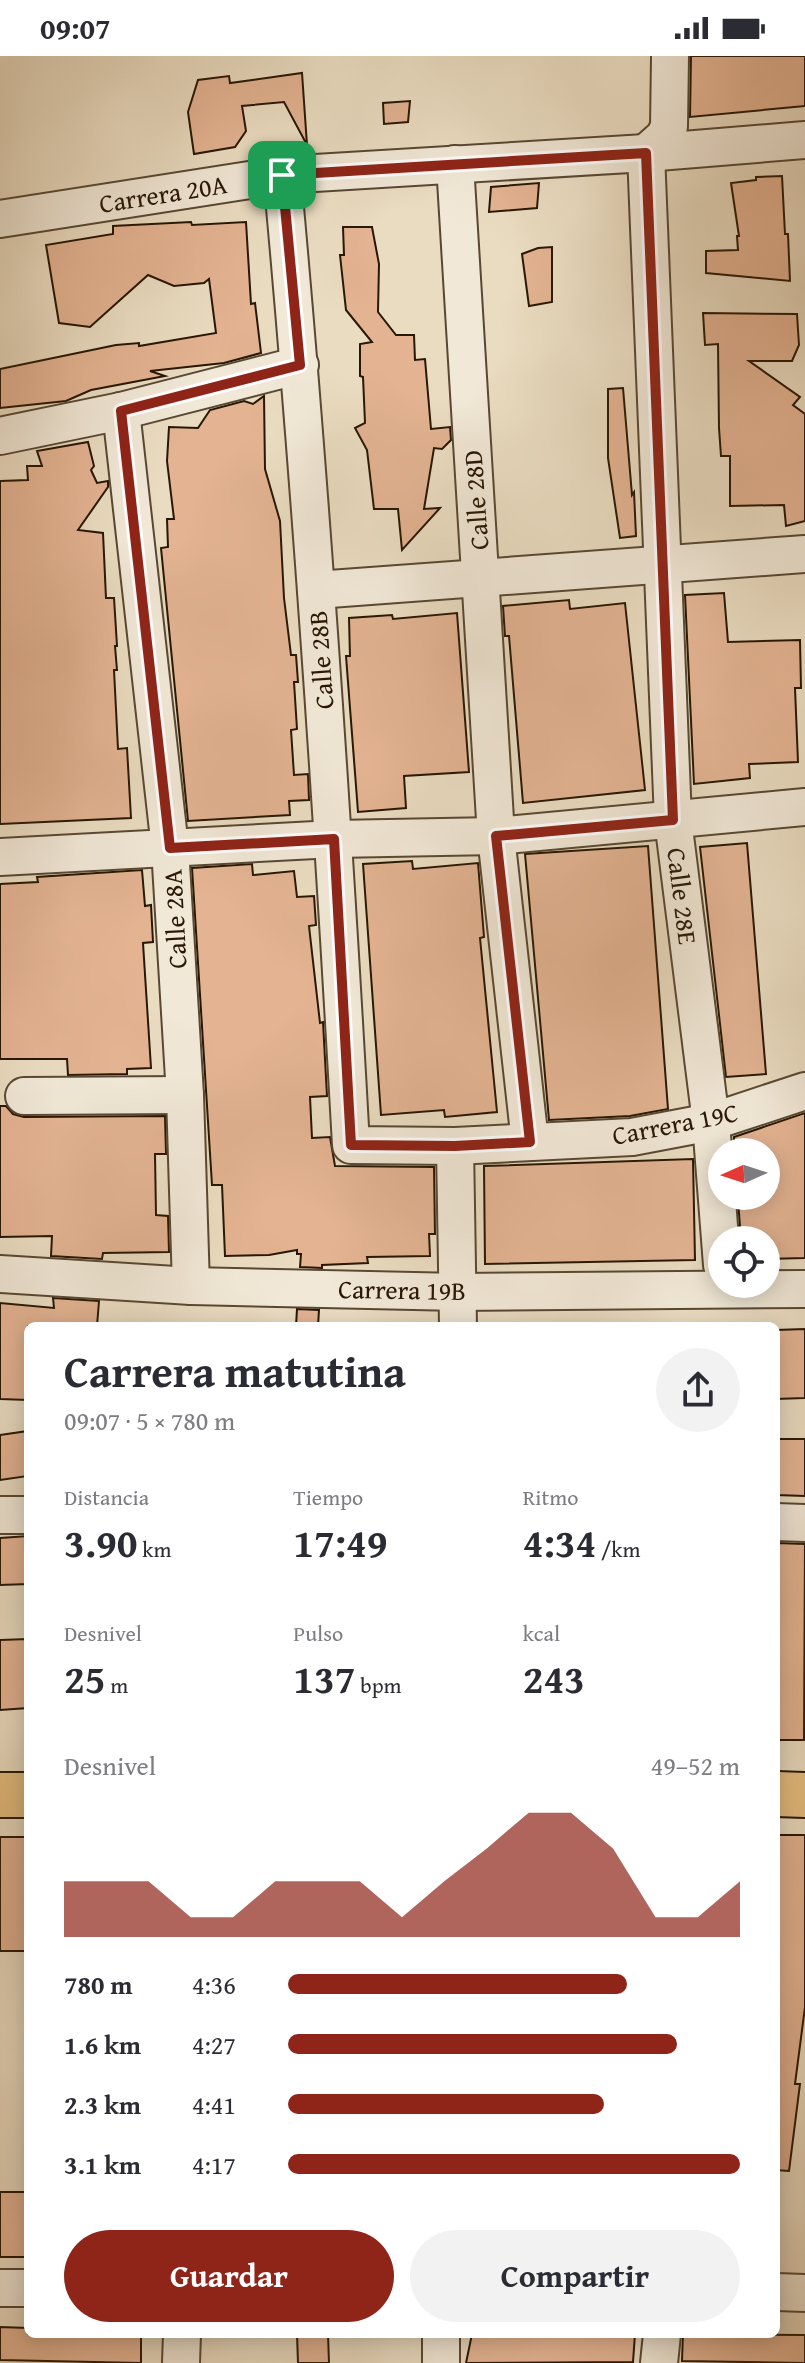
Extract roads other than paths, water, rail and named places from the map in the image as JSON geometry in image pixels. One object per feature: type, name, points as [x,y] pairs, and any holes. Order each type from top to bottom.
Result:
[{"type":"main road","points":[[0,1765],[24,1765]]},
{"type":"main road","points":[[780,1766],[805,1766]]},
{"type":"main road","points":[[780,1794],[805,1795]]},
{"type":"main road","points":[[0,1795],[24,1795]]},
{"type":"street","points":[[646,153],[664,137],[669,127],[670,56]]},
{"type":"street","name":"Carrera 20A","points":[[0,219],[282,175],[805,140]]},
{"type":"street","name":"Calle 28E","points":[[646,153],[673,820],[711,1122],[719,1226]]},
{"type":"street","name":"Calle 28D","points":[[455,164],[496,836],[530,1142]]},
{"type":"street","name":"Calle 28B","points":[[282,175],[300,365],[334,839],[351,1145]]},
{"type":"street","points":[[0,436],[121,411],[300,365]]},
{"type":"street","name":"Calle 28A","points":[[121,411],[170,848],[185,1095],[191,1286]]},
{"type":"street","points":[[316,590],[805,554]]},
{"type":"street","points":[[0,857],[334,839],[496,836],[805,807]]},
{"type":"street","name":"Carrera 19C","points":[[351,1145],[455,1146],[632,1137],[711,1122],[805,1091]]},
{"type":"street","points":[[24,1096],[185,1095]]},
{"type":"street","points":[[455,1146],[458,1309]]},
{"type":"street","name":"Carrera 19B","points":[[0,1274],[191,1286],[458,1309],[708,1281]]},
{"type":"street","name":"Carrera 19B","points":[[780,1286],[805,1289]]},
{"type":"street","points":[[0,1515],[24,1515]]},
{"type":"street","points":[[780,1522],[805,1523]]},
{"type":"street","points":[[0,2288],[24,2288]]},
{"type":"street","points":[[780,2292],[805,2293]]},
{"type":"street","points":[[181,2363],[182,2338]]},
{"type":"street","points":[[441,2338],[441,2363]]},
{"type":"street","points":[[659,2363],[662,2338]]}]
